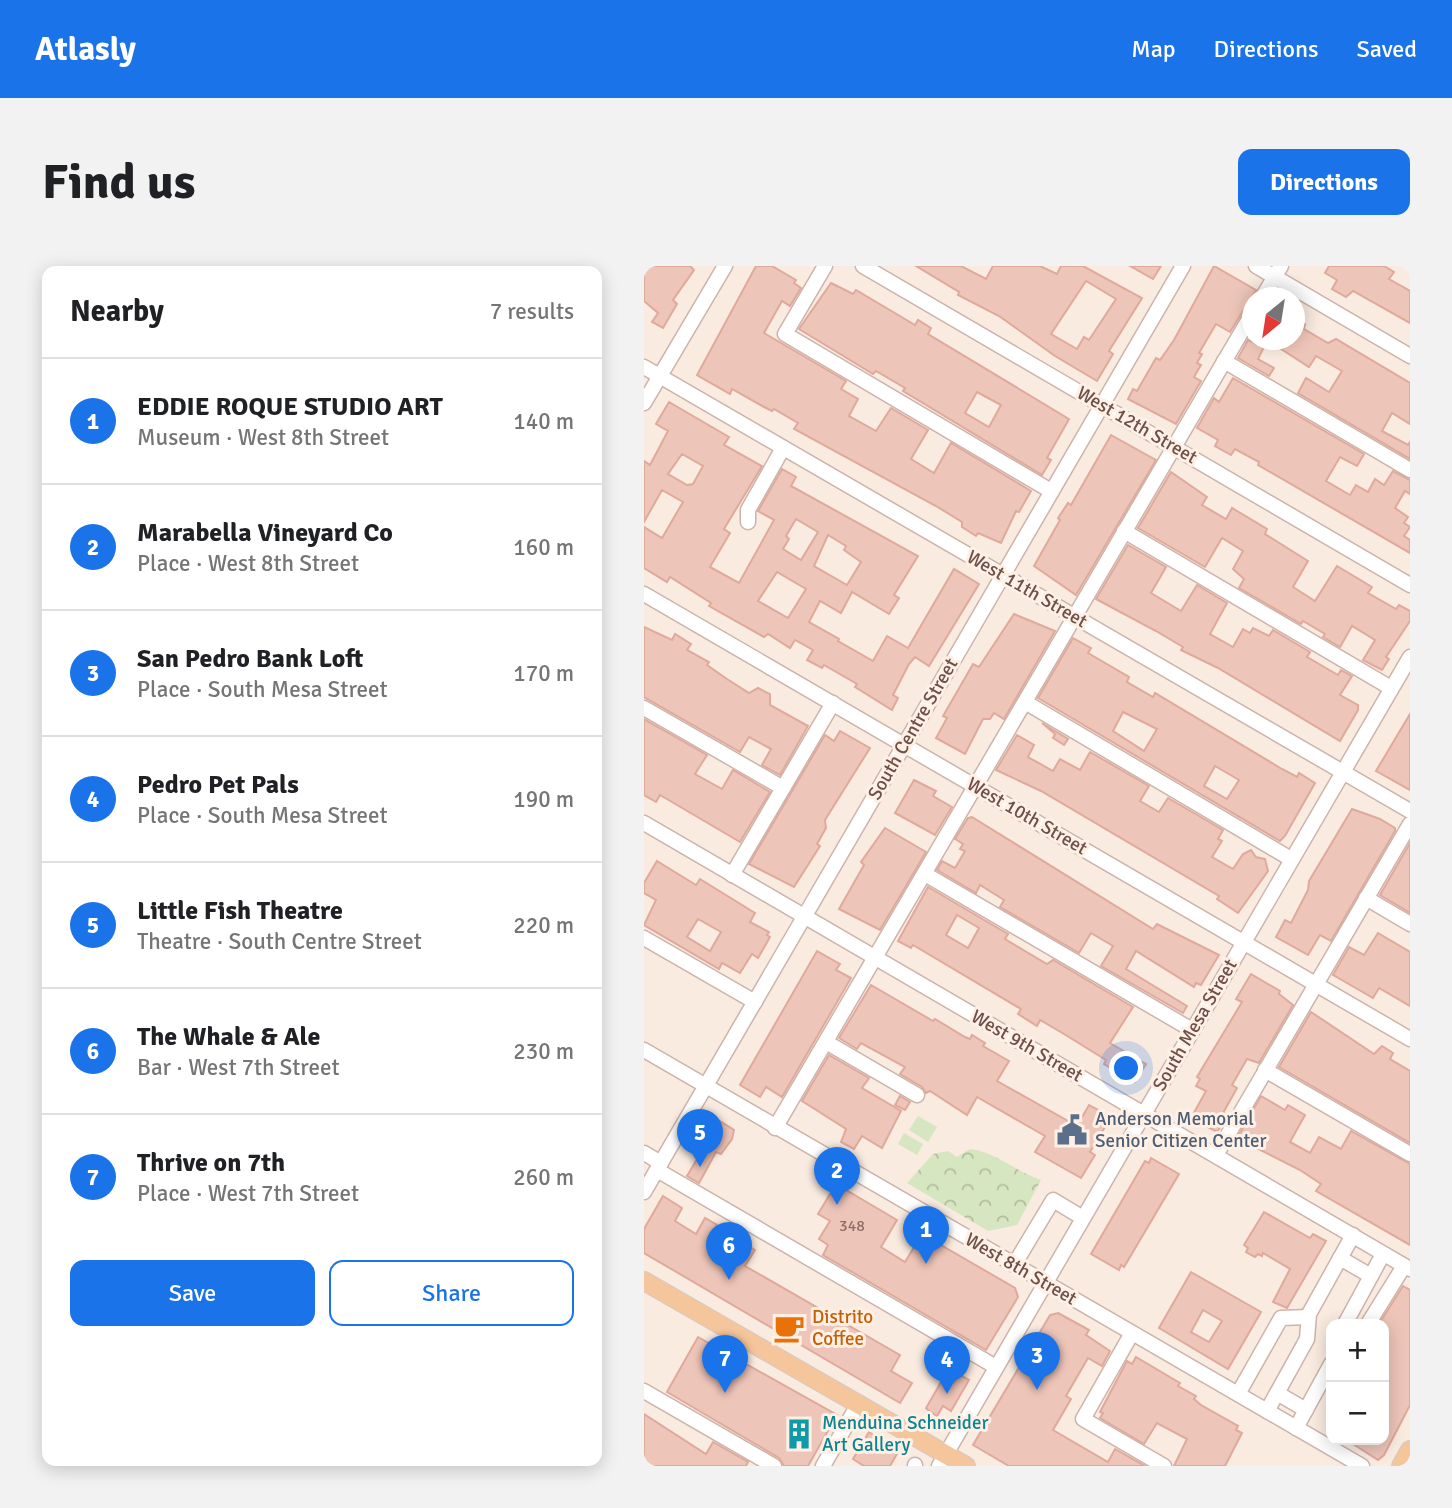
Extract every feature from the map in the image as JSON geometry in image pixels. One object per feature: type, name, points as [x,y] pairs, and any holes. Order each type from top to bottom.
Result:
[{"type":"main road","points":[[644,1281],[859,1404],[942,1460],[966,1466]]},
{"type":"main road","points":[[1401,1466],[1410,1450]]},
{"type":"street","points":[[644,403],[725,266]]},
{"type":"street","points":[[825,266],[785,334],[1051,491]]},
{"type":"street","name":"West 12th Street","points":[[863,266],[1410,585]]},
{"type":"street","name":"South Centre Street","points":[[644,1192],[1183,266]]},
{"type":"street","points":[[1256,266],[1278,271],[1410,356]]},
{"type":"street","points":[[1269,287],[1278,271]]},
{"type":"street","points":[[775,1128],[1242,331]]},
{"type":"street","points":[[1224,361],[1410,470]]},
{"type":"street","name":"West 11th Street","points":[[644,367],[1410,811]]},
{"type":"street","points":[[748,523],[748,510],[783,448]]},
{"type":"street","points":[[1124,531],[1391,688]]},
{"type":"street","name":"West 10th Street","points":[[644,594],[1410,1039]]},
{"type":"street","name":"South Mesa Street","points":[[942,1460],[1410,657]]},
{"type":"street","points":[[1025,702],[1292,859]]},
{"type":"street","points":[[732,875],[833,704]]},
{"type":"street","points":[[644,708],[783,789]]},
{"type":"street","name":"West 9th Street","points":[[644,823],[1407,1267]]},
{"type":"street","points":[[1216,1155],[1410,824]]},
{"type":"street","points":[[925,874],[1192,1030]]},
{"type":"street","points":[[1366,898],[1410,924]]},
{"type":"street","points":[[644,938],[755,1002]]},
{"type":"street","points":[[826,1042],[917,1095]]},
{"type":"street","name":"West 8th Street","points":[[644,1050],[1362,1466]]},
{"type":"street","points":[[1265,1070],[1410,1154]]},
{"type":"street","points":[[644,1153],[659,1166],[996,1367]]},
{"type":"street","points":[[1014,1265],[1053,1199],[1083,1218]]},
{"type":"street","points":[[1267,1411],[1307,1339],[1308,1317],[1353,1235]]},
{"type":"street","points":[[1348,1319],[1383,1254]]},
{"type":"street","points":[[1340,1258],[1371,1276]]},
{"type":"street","points":[[1371,1319],[1407,1267]]},
{"type":"street","points":[[1238,1394],[1281,1318],[1308,1317]]},
{"type":"street","points":[[1132,1334],[1083,1419],[1164,1466]]},
{"type":"street","points":[[1296,1428],[1326,1373]]},
{"type":"street","points":[[644,1391],[774,1466]]},
{"type":"street","points":[[1277,1393],[1306,1410]]},
{"type":"street","points":[[823,1466],[859,1404]]},
{"type":"green space","points":[[918,1116],[937,1127],[928,1142],[909,1130]]},
{"type":"green space","points":[[904,1133],[923,1144],[917,1155],[898,1144]]},
{"type":"green space","points":[[970,1149],[988,1154],[1041,1180],[1017,1225],[988,1231],[907,1183],[933,1154],[948,1151],[957,1157]]},
{"type":"building","points":[[644,266],[690,266],[694,270],[673,300],[677,304],[663,328],[652,322],[658,313],[644,301]]},
{"type":"building","points":[[756,266],[772,266],[796,280],[794,283],[801,288],[790,306],[782,301],[764,333],[846,381],[841,389],[858,399],[849,416],[876,431],[891,408],[928,430],[911,459],[934,473],[951,443],[1031,491],[1019,512],[1016,511],[1001,543],[978,533],[976,536],[962,527],[962,522],[936,506],[794,429],[798,423],[774,409],[772,411],[732,389],[730,394],[697,375]]},
{"type":"building","points":[[916,266],[961,266],[986,279],[993,266],[1040,266],[1057,274],[1061,266],[1083,266],[1142,298],[1109,351],[1113,354],[1097,381],[1055,356],[999,316],[958,295],[959,292]],"holes":[[[1086,281],[1116,299],[1089,340],[1084,337],[1077,349],[1051,334]]]},
{"type":"building","points":[[1130,266],[1161,266],[1153,279]]},
{"type":"building","points":[[1214,266],[1251,287],[1242,287],[1242,313],[1230,332],[1216,324],[1199,353],[1202,354],[1197,363],[1201,365],[1194,377],[1201,381],[1176,424],[1128,399],[1133,389],[1137,391],[1156,358],[1160,360],[1174,340]]},
{"type":"building","points":[[1329,266],[1384,266],[1394,272],[1389,279],[1410,291],[1410,323],[1353,291],[1346,297],[1332,289],[1337,280],[1325,273]]},
{"type":"building","points":[[831,283],[853,294],[856,290],[915,325],[918,320],[931,328],[928,334],[1069,419],[1047,458],[1051,460],[1042,475],[903,391],[905,388],[876,371],[873,374],[799,329]],"holes":[[[977,392],[1001,405],[989,427],[965,413]]]},
{"type":"building","points":[[1305,330],[1328,343],[1336,339],[1410,383],[1410,424],[1392,413],[1382,431],[1408,445],[1410,442],[1410,459],[1298,393],[1306,378],[1329,392],[1342,371],[1316,356],[1309,367],[1283,350],[1305,350]]},
{"type":"building","points":[[1242,350],[1262,350],[1258,359],[1274,368],[1269,376],[1238,358]]},
{"type":"building","points":[[1233,378],[1364,454],[1357,466],[1340,457],[1326,481],[1350,495],[1356,485],[1368,492],[1375,479],[1384,485],[1393,471],[1410,480],[1410,494],[1405,491],[1395,508],[1408,517],[1404,523],[1410,527],[1404,536],[1410,540],[1410,553],[1258,465],[1259,462],[1235,449],[1231,455],[1215,446],[1218,440],[1197,428],[1214,398],[1219,402]]},
{"type":"building","points":[[669,402],[729,437],[724,445],[762,466],[724,529],[730,533],[710,567],[739,583],[774,520],[758,511],[782,469],[796,477],[791,486],[918,556],[894,595],[899,598],[889,614],[852,592],[841,613],[820,601],[809,622],[873,661],[887,636],[908,648],[954,569],[979,584],[929,666],[915,657],[909,664],[893,695],[898,698],[892,710],[855,687],[857,684],[824,665],[822,668],[807,660],[813,650],[795,640],[790,648],[768,634],[764,637],[709,606],[711,603],[670,577],[667,582],[644,568],[644,527],[662,538],[683,502],[662,490],[644,522],[644,461],[650,465],[668,431],[656,424]],"holes":[[[682,454],[703,466],[693,484],[687,485],[668,474]],[[796,519],[818,532],[801,560],[783,549],[789,539],[786,536]],[[828,535],[846,546],[844,550],[861,562],[847,585],[814,566]],[[777,572],[806,589],[788,618],[758,601]]]},
{"type":"building","points":[[1111,435],[1156,460],[1076,595],[1034,566],[1060,520],[1058,518],[1068,503],[1071,505]]},
{"type":"building","points":[[1171,472],[1207,497],[1202,505],[1226,519],[1232,508],[1267,529],[1265,534],[1308,561],[1293,587],[1315,601],[1337,566],[1372,587],[1368,593],[1396,609],[1399,605],[1410,611],[1410,621],[1386,657],[1389,659],[1382,670],[1363,660],[1375,640],[1352,626],[1340,647],[1303,621],[1301,624],[1239,588],[1244,579],[1233,569],[1243,551],[1222,538],[1205,567],[1138,528]]},
{"type":"building","points":[[1128,545],[1166,567],[1151,593],[1181,611],[1197,585],[1227,603],[1210,634],[1233,647],[1243,629],[1250,633],[1253,628],[1269,636],[1273,630],[1310,652],[1307,657],[1338,675],[1341,670],[1352,676],[1340,695],[1358,705],[1358,710],[1340,741],[1218,668],[1181,650],[1183,647],[1156,631],[1096,599]]},
{"type":"building","points":[[1014,614],[1055,631],[1004,719],[994,713],[990,719],[983,719],[965,754],[936,738],[947,718],[943,716],[973,664],[979,667]]},
{"type":"building","points":[[644,627],[672,640],[675,634],[691,644],[687,650],[709,662],[707,665],[727,679],[749,693],[758,688],[770,694],[770,705],[808,726],[780,775],[762,765],[771,749],[749,737],[740,752],[644,697]]},
{"type":"building","points":[[1073,638],[1091,648],[1088,653],[1129,677],[1127,682],[1153,697],[1155,693],[1282,769],[1297,777],[1299,773],[1315,783],[1280,841],[1038,698]],"holes":[[[1123,712],[1157,729],[1144,751],[1113,731]],[[1215,766],[1239,780],[1227,799],[1204,786]]]},
{"type":"building","points":[[1410,714],[1410,790],[1376,771]]},
{"type":"building","points":[[644,719],[707,755],[695,774],[722,789],[733,770],[770,792],[740,842],[660,795],[656,802],[644,795]]},
{"type":"building","points":[[1042,723],[1068,739],[1064,745],[1053,738],[1055,734]]},
{"type":"building","points":[[840,731],[870,748],[825,820],[826,828],[817,844],[820,846],[794,887],[749,864],[825,735],[834,741]]},
{"type":"building","points":[[1017,735],[1034,745],[1028,757],[1053,771],[1060,759],[1080,770],[1090,752],[1149,786],[1140,801],[1159,812],[1168,798],[1223,830],[1218,839],[1222,841],[1212,857],[1233,869],[1243,854],[1251,850],[1256,857],[1265,859],[1268,871],[1238,913],[1217,899],[1219,896],[1041,791],[996,770]]},
{"type":"building","points":[[914,780],[936,791],[933,796],[952,807],[935,835],[895,813]]},
{"type":"building","points":[[1352,809],[1380,819],[1395,828],[1395,831],[1331,941],[1320,935],[1308,955],[1276,937],[1285,920],[1291,923],[1308,890],[1309,881]]},
{"type":"building","points":[[972,817],[1153,929],[1157,924],[1219,955],[1201,985],[1196,983],[1194,987],[1136,951],[1126,969],[1187,1006],[1183,1013],[1101,966],[1113,946],[1091,933],[1079,953],[1000,907],[1004,900],[980,885],[976,893],[937,870],[942,861],[955,868],[965,851],[960,849],[963,844],[955,839],[968,818]]},
{"type":"building","points":[[885,828],[926,852],[880,930],[839,909],[864,865],[861,862]]},
{"type":"building","points":[[1410,843],[1410,913],[1380,895]]},
{"type":"building","points":[[657,861],[696,885],[700,879],[755,913],[750,922],[769,932],[767,935],[770,937],[758,958],[752,954],[740,973],[722,963],[719,969],[644,925],[656,900],[644,893],[644,883]],"holes":[[[698,919],[721,932],[710,951],[687,937]]]},
{"type":"building","points":[[928,887],[1008,934],[1005,939],[1047,964],[1053,960],[1133,1007],[1110,1043],[1146,1064],[1135,1082],[1104,1064],[1106,1060],[1064,1034],[1040,1020],[1037,1026],[1018,1014],[1021,1009],[913,945],[911,948],[898,941]],"holes":[[[957,915],[979,928],[968,948],[946,935]]]},
{"type":"building","points":[[1378,933],[1410,952],[1410,1006],[1379,988],[1373,998],[1333,975],[1349,947],[1364,955]]},
{"type":"building","points":[[817,951],[840,964],[836,970],[851,978],[782,1097],[766,1087],[760,1097],[740,1085]]},
{"type":"building","points":[[1251,974],[1280,991],[1279,994],[1293,1005],[1259,1063],[1247,1059],[1232,1085],[1237,1088],[1223,1113],[1228,1115],[1217,1132],[1191,1118],[1206,1091],[1196,1086],[1200,1079],[1197,1077],[1242,1002],[1236,999]]},
{"type":"building","points":[[871,985],[933,1021],[935,1019],[965,1037],[970,1039],[972,1035],[985,1043],[983,1046],[1009,1061],[997,1081],[1077,1126],[1089,1105],[1111,1117],[1090,1152],[1095,1155],[1081,1178],[1035,1152],[1045,1136],[977,1097],[967,1115],[930,1091],[926,1093],[922,1087],[900,1074],[905,1067],[861,1043],[857,1049],[839,1038]]},
{"type":"building","points":[[1311,1012],[1374,1054],[1382,1046],[1393,1053],[1390,1059],[1410,1071],[1410,1143],[1279,1067]]},
{"type":"building","points":[[829,1055],[869,1078],[862,1088],[901,1111],[882,1148],[862,1136],[854,1149],[841,1142],[846,1129],[802,1101]]},
{"type":"building","points":[[900,1096],[910,1102],[905,1110],[895,1105]]},
{"type":"building","points":[[1261,1096],[1285,1110],[1288,1105],[1305,1115],[1290,1142],[1310,1153],[1319,1137],[1341,1149],[1351,1131],[1410,1164],[1410,1245],[1316,1191],[1321,1184],[1300,1170],[1237,1138]]},
{"type":"building","points":[[720,1121],[734,1130],[732,1139],[721,1154],[716,1152],[699,1183],[687,1176]]},
{"type":"building","points":[[1151,1158],[1179,1174],[1124,1267],[1121,1265],[1119,1270],[1091,1254],[1145,1161],[1149,1163]]},
{"type":"building","points":[[836,1184],[897,1220],[881,1247],[905,1262],[922,1234],[1015,1288],[1018,1297],[986,1350],[823,1255],[828,1245],[819,1239],[830,1221],[818,1214]]},
{"type":"building","points":[[663,1196],[682,1208],[675,1221],[696,1234],[705,1218],[717,1225],[710,1238],[737,1254],[743,1243],[755,1250],[745,1266],[900,1355],[891,1371],[912,1383],[900,1403],[644,1253],[644,1229]]},
{"type":"building","points":[[1264,1212],[1310,1238],[1313,1234],[1326,1241],[1287,1308],[1273,1302],[1290,1269],[1263,1253],[1262,1256],[1258,1254],[1255,1257],[1246,1252],[1248,1248],[1244,1245]]},
{"type":"building","points":[[1191,1272],[1261,1312],[1228,1369],[1159,1328]],"holes":[[[1203,1310],[1222,1321],[1209,1342],[1191,1332]]]},
{"type":"building","points":[[1403,1286],[1410,1290],[1410,1405],[1384,1455],[1378,1460],[1355,1445],[1389,1445],[1389,1319],[1382,1319]]},
{"type":"building","points":[[1058,1313],[1089,1330],[1086,1335],[1110,1351],[1102,1366],[1088,1358],[1066,1396],[1071,1399],[1053,1430],[1108,1462],[1115,1449],[1145,1466],[1009,1466],[973,1445],[1050,1315]]},
{"type":"building","points":[[698,1337],[837,1415],[808,1466],[784,1466],[779,1458],[667,1392]]},
{"type":"building","points":[[1136,1357],[1180,1383],[1178,1386],[1196,1396],[1194,1399],[1201,1405],[1238,1426],[1236,1430],[1242,1433],[1225,1466],[1174,1466],[1187,1439],[1157,1423],[1144,1444],[1100,1418],[1103,1413],[1100,1412],[1127,1361],[1132,1364]]},
{"type":"building","points":[[958,1374],[969,1380],[951,1411],[943,1406],[937,1416],[926,1408],[944,1377],[954,1382]]},
{"type":"building","points":[[644,1414],[706,1454],[713,1442],[748,1462],[746,1466],[644,1466]]},
{"type":"building","points":[[869,1432],[898,1452],[890,1466],[864,1466],[853,1459]]},
{"type":"place","name":"Anderson Memorial Senior Citizen Center","points":[[1072,1130]]},
{"type":"place","name":"Little Fish Theatre","points":[[700,1167]]},
{"type":"place","name":"Marabella Vineyard Co","points":[[837,1205]]},
{"type":"place","name":"EDDIE ROQUE STUDIO ART","points":[[926,1264]]},
{"type":"place","name":"The Whale & Ale","points":[[729,1280]]},
{"type":"place","name":"Distrito Coffee","points":[[789,1328]]},
{"type":"place","name":"San Pedro Bank Loft","points":[[1037,1390]]},
{"type":"place","name":"Thrive on 7th","points":[[725,1393]]},
{"type":"place","name":"Pedro Pet Pals","points":[[947,1394]]},
{"type":"place","name":"Menduina Schneider Art Gallery","points":[[799,1434]]}]
